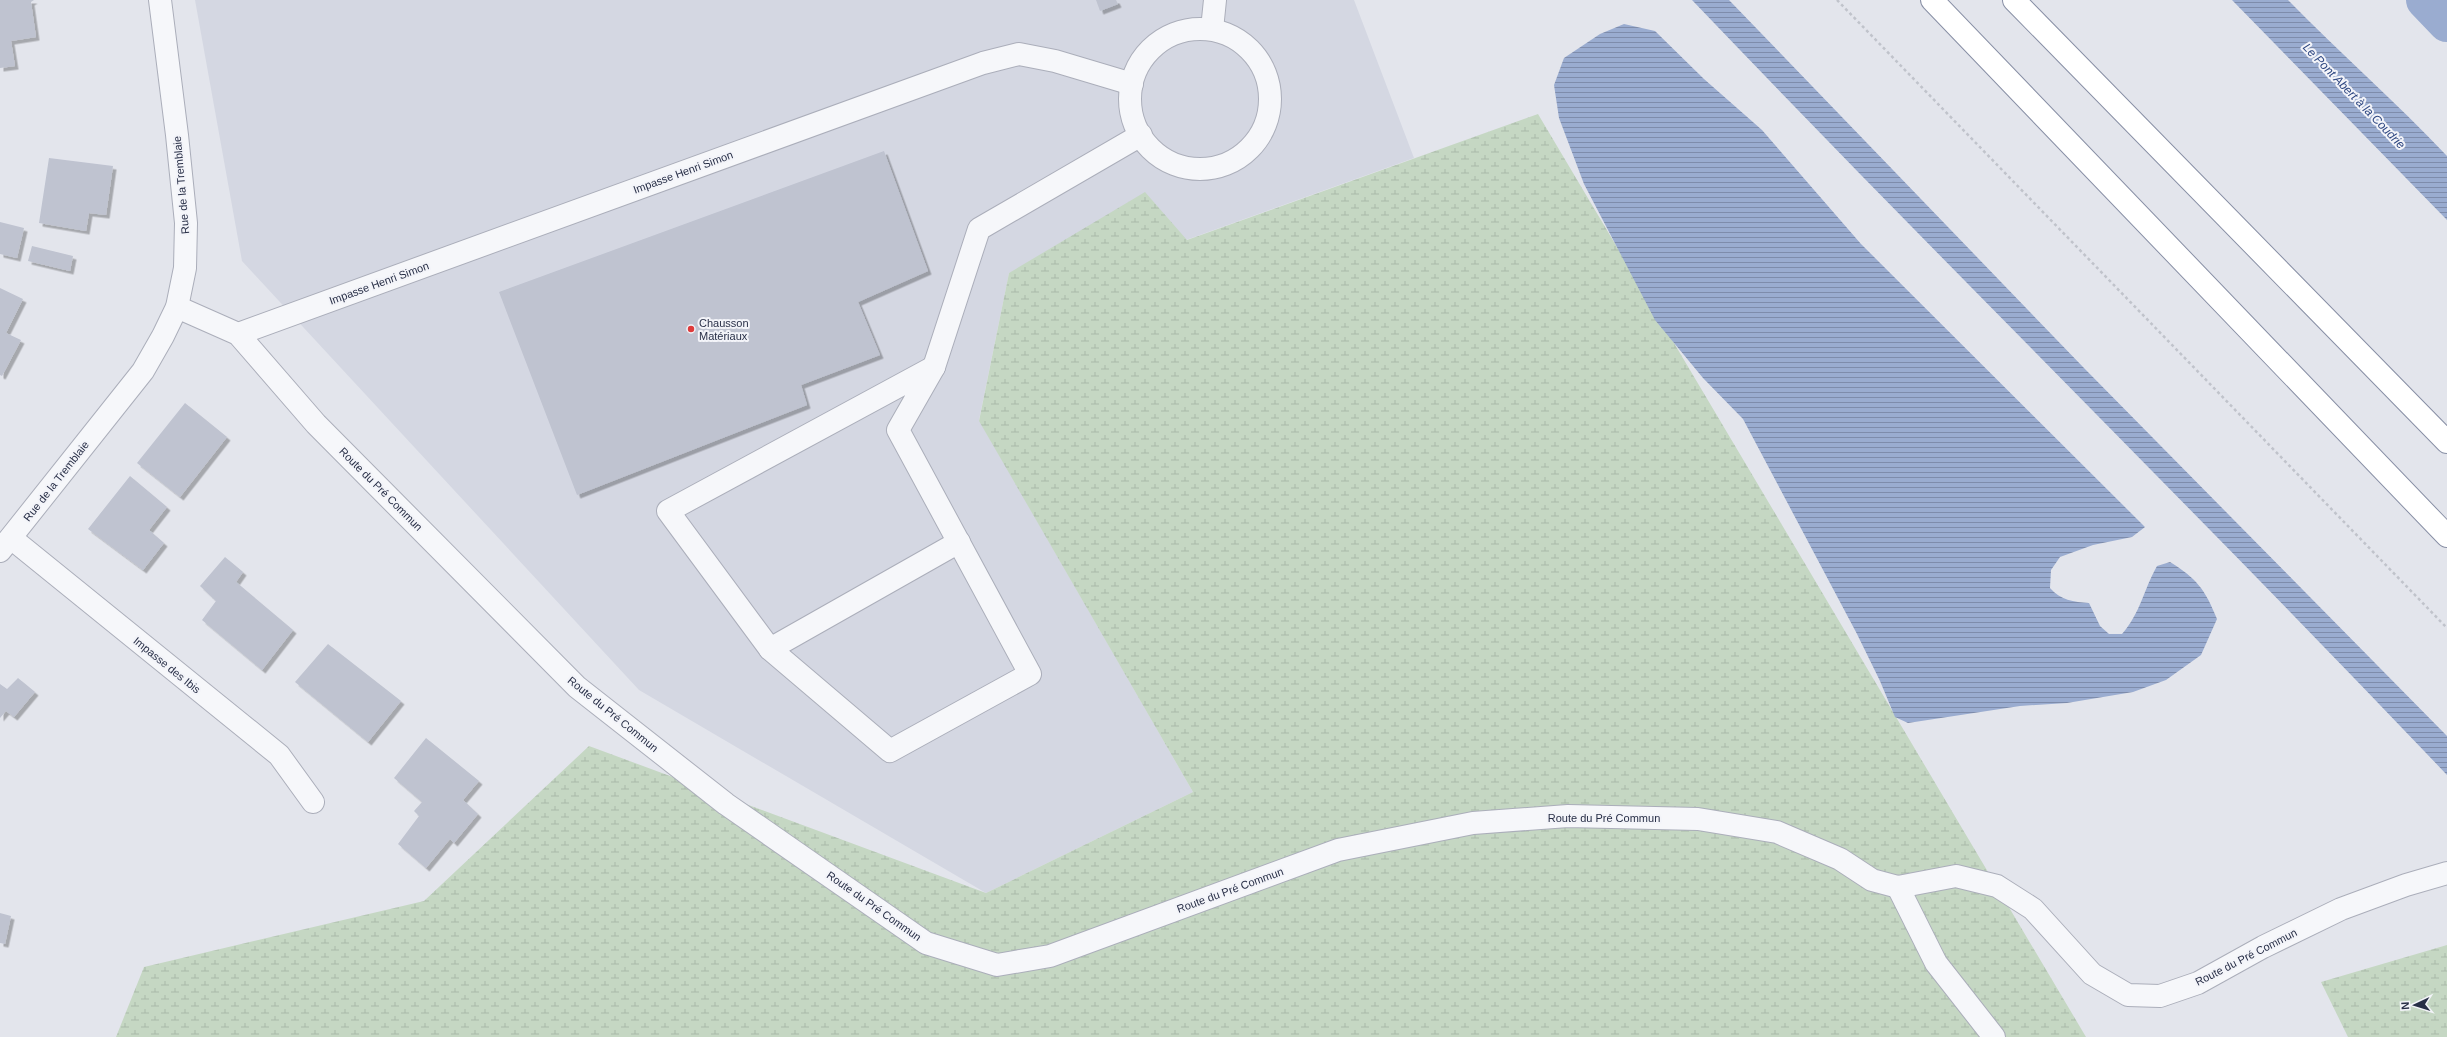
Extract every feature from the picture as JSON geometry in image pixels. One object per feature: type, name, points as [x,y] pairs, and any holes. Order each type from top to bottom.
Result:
[{"type":"highway","points":[[1932,0],[2447,536]]},
{"type":"highway","points":[[2014,0],[2447,442]]},
{"type":"street","name":"Rue de la Tremblaie","points":[[5,544],[143,371],[163,336],[177,307],[185,268],[186,223],[177,135],[160,0]]},
{"type":"street","points":[[1212,29],[1215,0]]},
{"type":"street","points":[[1212,29],[1240,40],[1260,61],[1270,89],[1268,119],[1254,145],[1231,163],[1203,170],[1174,165],[1149,148],[1134,123],[1129,94],[1138,66],[1156,43],[1183,30],[1212,29]]},
{"type":"street","name":"Impasse Henri Simon","points":[[238,334],[983,63],[1019,54],[1055,61],[1132,84]]},
{"type":"street","points":[[934,367],[668,511],[770,649],[890,751],[1030,674],[898,430],[934,367],[979,229],[1141,135]]},
{"type":"street","name":"Route du Pré Commun","points":[[177,307],[238,334],[316,424],[577,687],[726,804],[926,943],[997,965],[1050,956],[1338,850],[1474,823],[1568,816],[1698,819],[1777,832],[1840,859],[1872,880],[1898,887],[1956,876],[1997,886],[2033,909],[2092,974],[2128,995],[2160,996],[2198,984],[2263,947],[2341,909],[2406,885],[2447,873]]},
{"type":"street","points":[[770,649],[959,542]]},
{"type":"street","name":"Impasse des Ibis","points":[[5,544],[279,755],[313,802]]},
{"type":"street","points":[[1898,887],[1936,963],[1994,1037]]},
{"type":"path","points":[[1838,0],[2447,628]]},
{"type":"shaded area","points":[[195,0],[1354,0],[1414,158],[1186,240],[1009,273],[979,420],[1193,792],[986,893],[639,690],[242,261]]},
{"type":"green space","points":[[1538,114],[2086,1037],[116,1037],[144,967],[424,901],[589,746],[986,893],[1193,792],[979,421],[1009,273],[1145,192],[1187,240]]},
{"type":"green space","points":[[2447,945],[2447,1037],[2348,1037],[2321,982]]},
{"type":"water","points":[[1692,0],[1729,0],[2083,367],[2447,736],[2447,775],[2354,677],[1786,98]]},
{"type":"water","name":"Le Pont Abert à la Coudrie","points":[[2232,0],[2288,0],[2428,136],[2447,156],[2447,220]]},
{"type":"water","points":[[1624,24],[1655,31],[1704,79],[1762,130],[1861,244],[2145,527],[2132,537],[2093,545],[2060,557],[2051,570],[2050,588],[2058,595],[2068,600],[2089,603],[2100,626],[2109,634],[2122,634],[2134,618],[2157,566],[2170,562],[2194,580],[2204,592],[2217,619],[2201,655],[2166,680],[2133,692],[2067,703],[2020,706],[1908,723],[1895,717],[1880,681],[1857,634],[1743,419],[1703,378],[1655,320],[1584,184],[1559,118],[1554,85],[1564,58],[1600,34]]},
{"type":"building","points":[[0,0],[34,0],[31,2],[36,37],[11,41],[15,66],[0,68]]},
{"type":"building","points":[[1096,0],[1116,0],[1118,4],[1100,11]]},
{"type":"building","name":"Chausson Matériaux","points":[[884,151],[928,271],[858,302],[880,355],[801,385],[807,405],[577,495],[499,292]]},
{"type":"building","points":[[49,158],[113,166],[106,215],[89,213],[86,231],[39,223]]},
{"type":"building","points":[[0,222],[24,228],[17,258],[0,254]]},
{"type":"building","points":[[32,246],[73,256],[70,271],[28,261]]},
{"type":"building","points":[[0,288],[23,299],[6,333],[21,340],[2,376],[0,375]]},
{"type":"building","points":[[185,403],[227,437],[180,497],[137,463]]},
{"type":"building","points":[[130,476],[167,507],[149,530],[164,543],[143,570],[88,529]]},
{"type":"building","points":[[225,557],[243,572],[236,582],[293,630],[262,670],[202,620],[216,601],[200,586]]},
{"type":"building","points":[[328,644],[401,701],[368,742],[295,682]]},
{"type":"building","points":[[18,678],[35,692],[14,717],[6,711],[0,718],[0,684],[7,689]]},
{"type":"building","points":[[426,738],[479,781],[463,800],[478,814],[454,843],[450,839],[426,868],[398,844],[419,816],[414,811],[422,802],[394,778]]},
{"type":"building","points":[[0,913],[11,916],[5,944],[0,943]]},
{"type":"waterway","points":[[2425,0],[2447,23]]},
{"type":"place","name":"Chausson Matériaux","points":[[691,329]]}]
